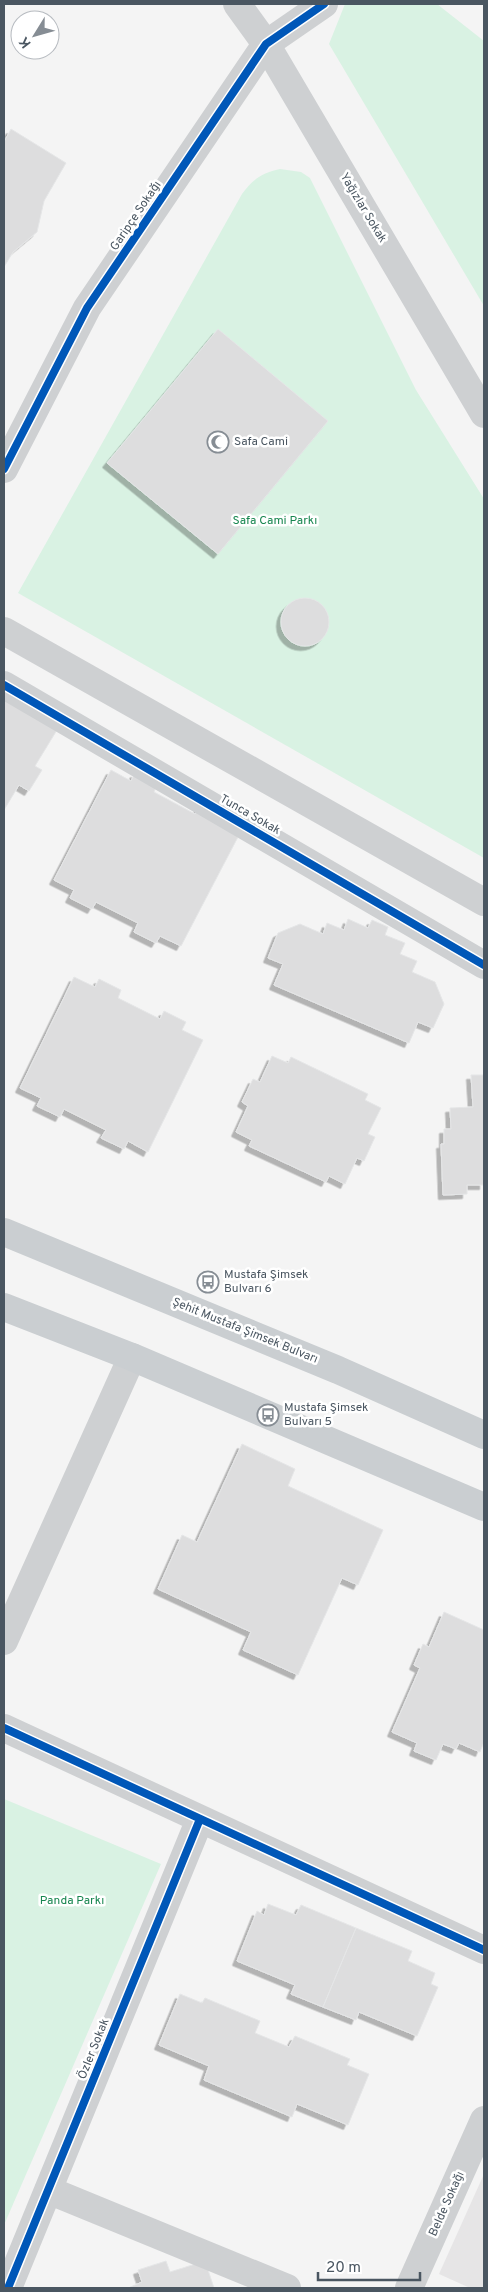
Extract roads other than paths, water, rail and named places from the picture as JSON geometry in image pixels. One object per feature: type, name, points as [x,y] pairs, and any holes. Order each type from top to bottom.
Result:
[{"type":"main road","name":"Şehit Mustafa Şimsek Bulvarı","points":[[4,1232],[338,1370],[484,1435]]},
{"type":"main road","points":[[4,1307],[132,1357],[484,1507]]},
{"type":"street","name":"Yağızlar Sokak","points":[[237,4],[266,44],[484,414]]},
{"type":"street","name":"Garipçe Sokağı","points":[[4,469],[87,308],[266,44],[324,4]]},
{"type":"street","points":[[4,631],[484,902]]},
{"type":"street","name":"Tunca Sokak","points":[[4,685],[484,965]]},
{"type":"street","points":[[4,1641],[132,1357]]},
{"type":"street","points":[[4,1728],[484,1950]]},
{"type":"street","name":"Özler Sokak","points":[[8,2288],[200,1819]]},
{"type":"street","name":"Belde Sokağı","points":[[409,2288],[484,2120]]},
{"type":"street","points":[[48,2190],[287,2288]]},
{"type":"place","name":"Safa Cami","points":[[218,442]]},
{"type":"place","name":"Mustafa Şimsek Bulvarı 6","points":[[208,1282]]},
{"type":"place","name":"Mustafa Şimsek Bulvarı 5","points":[[268,1415]]},
{"type":"park label","name":"Safa Cami Parkı","points":[[275,521]]},
{"type":"park label","name":"Panda Parkı","points":[[72,1901]]}]
